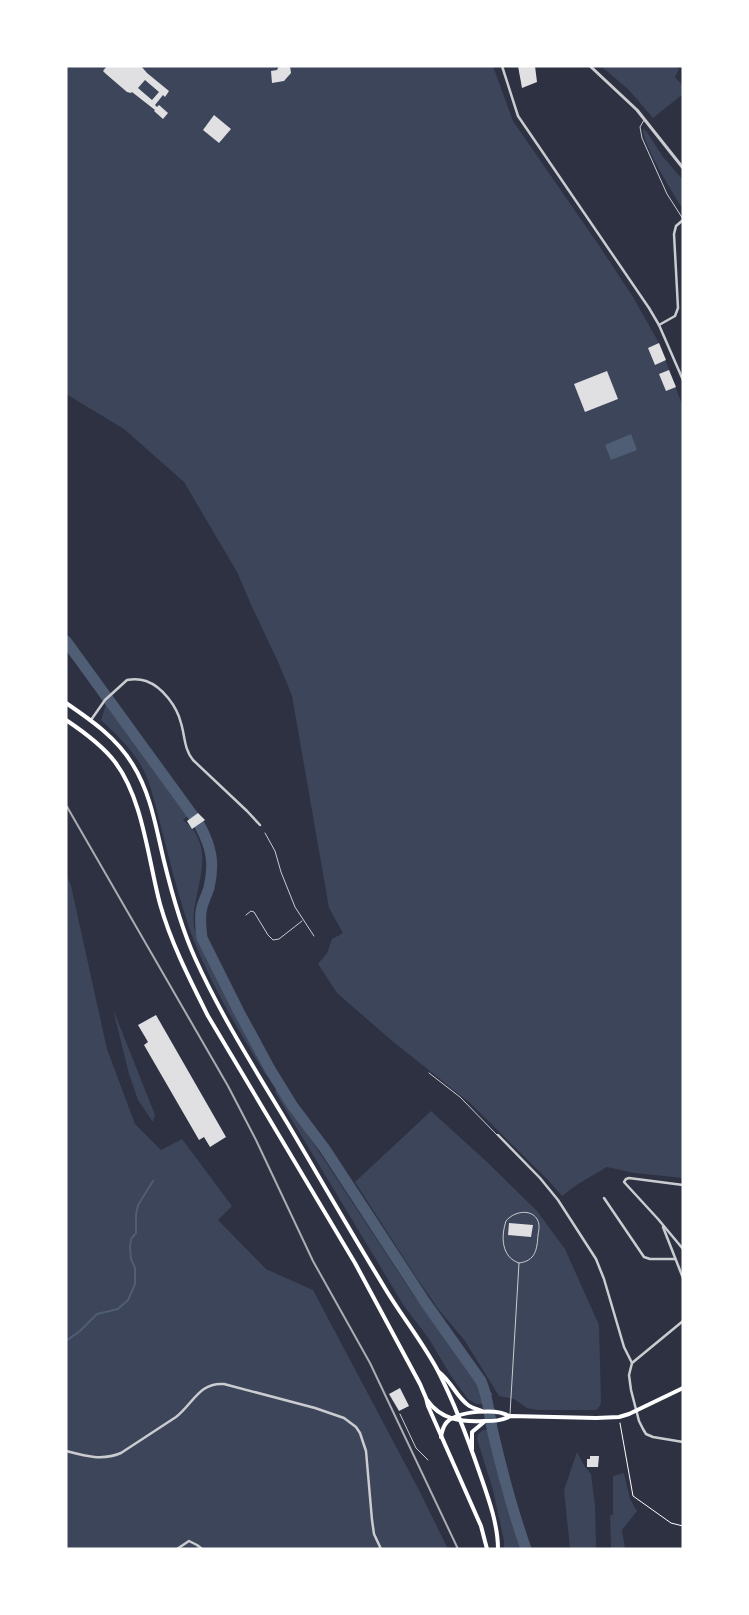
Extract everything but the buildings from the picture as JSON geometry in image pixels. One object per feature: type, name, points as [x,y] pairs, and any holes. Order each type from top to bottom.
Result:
[{"type":"main road","points":[[66,703],[115,741],[126,754],[141,779],[151,805],[181,923],[194,957],[220,1009],[365,1255],[438,1371],[458,1415],[486,1491],[497,1536],[498,1549]]},
{"type":"main road","points":[[66,720],[105,750],[128,783],[138,810],[160,905],[196,993],[358,1268],[426,1398],[434,1409],[451,1419],[460,1421],[502,1421],[510,1416]]},
{"type":"main road","points":[[438,1371],[446,1378],[464,1402],[472,1408],[485,1412]]},
{"type":"main road","points":[[441,1436],[446,1424],[458,1415],[501,1412],[510,1416],[619,1417],[683,1388]]},
{"type":"main road","points":[[426,1398],[480,1526],[487,1549]]},
{"type":"main road","points":[[472,1451],[472,1432],[487,1421]]},
{"type":"street","points":[[502,66],[518,116],[638,291],[659,325],[683,380]]},
{"type":"street","points":[[590,66],[645,120],[683,168]]},
{"type":"street","points":[[659,325],[672,318],[677,311],[674,234],[676,226],[683,220]]},
{"type":"street","points":[[90,720],[105,700],[127,680],[146,681],[159,689],[179,717],[189,756],[260,825]]},
{"type":"street","points":[[498,1135],[540,1178],[558,1200],[593,1254],[604,1279],[624,1347],[632,1363]]},
{"type":"street","points":[[683,1185],[629,1178],[625,1181],[625,1184],[683,1249]]},
{"type":"street","points":[[604,1198],[644,1257],[650,1259],[675,1259]]},
{"type":"street","points":[[661,1223],[683,1278]]},
{"type":"street","points":[[683,1321],[632,1363],[630,1369],[630,1382],[636,1410],[646,1434],[683,1442]]},
{"type":"street","points":[[66,1451],[102,1458],[121,1453],[176,1417],[200,1392],[210,1385],[224,1384],[315,1408],[347,1420],[356,1426],[360,1433],[366,1451],[374,1534],[381,1549]]},
{"type":"street","points":[[177,1549],[189,1541],[202,1549]]},
{"type":"lane","points":[[645,120],[640,126],[642,138],[666,194],[683,220]]},
{"type":"lane","points":[[266,833],[275,851],[290,895],[303,921],[314,936]]},
{"type":"lane","points":[[246,915],[251,911],[254,912],[273,940],[279,939],[303,921]]},
{"type":"lane","points":[[428,1073],[460,1097],[498,1135]]},
{"type":"lane","points":[[520,1212],[535,1217],[538,1223],[537,1249],[531,1259],[519,1263],[511,1259],[504,1250],[503,1244],[505,1223],[511,1216],[520,1212]]},
{"type":"lane","points":[[510,1416],[519,1263]]},
{"type":"lane","points":[[400,1414],[416,1448],[428,1460]]},
{"type":"path","points":[[619,1417],[633,1496],[670,1523],[683,1526]]},
{"type":"shaded area","points":[[66,66],[493,66],[513,121],[633,297],[659,343],[683,407],[683,1178],[634,1173],[607,1167],[562,1196],[470,1103],[391,1040],[337,993],[318,964],[327,953],[332,939],[343,933],[329,908],[292,696],[279,664],[237,572],[184,482],[124,429],[66,394]]},
{"type":"shaded area","points":[[601,66],[675,66],[679,69],[675,77],[683,86],[683,94],[653,118],[629,90]]},
{"type":"shaded area","points":[[643,129],[647,132],[663,157],[683,180],[683,209],[653,157]]},
{"type":"shaded area","points":[[631,434],[637,450],[611,460],[605,445]]},
{"type":"shaded area","points":[[107,701],[189,815],[183,820],[193,830],[202,850],[202,871],[194,914],[194,928],[269,1073],[266,1075],[227,1010],[209,976],[194,941],[180,899],[154,798],[146,776],[139,762],[129,749],[101,720]]},
{"type":"shaded area","points":[[66,873],[71,886],[107,1049],[135,1124],[161,1150],[182,1139],[232,1206],[218,1220],[266,1269],[313,1290],[419,1490],[448,1549],[66,1549]]},
{"type":"shaded area","points":[[113,1009],[155,1115],[153,1122],[138,1100],[129,1074]]},
{"type":"shaded area","points":[[277,1088],[414,1296],[477,1381],[484,1404],[476,1404],[468,1399],[451,1376],[429,1339],[404,1306],[275,1092]]},
{"type":"shaded area","points":[[431,1111],[537,1211],[565,1249],[599,1325],[601,1402],[596,1410],[537,1410],[527,1408],[514,1399],[499,1396],[465,1341],[439,1310],[416,1277],[355,1182]]},
{"type":"shaded area","points":[[483,1430],[489,1430],[501,1486],[521,1549],[504,1549],[493,1490],[477,1439],[478,1434]]},
{"type":"shaded area","points":[[577,1452],[591,1474],[595,1505],[596,1549],[570,1549],[564,1490]]},
{"type":"shaded area","points":[[624,1473],[630,1499],[637,1511],[622,1530],[625,1549],[607,1549],[611,1548],[610,1515],[613,1515],[613,1476]]},
{"type":"waterway","points":[[66,641],[199,824],[209,847],[212,862],[209,888],[201,911],[202,938],[239,1012],[292,1105],[325,1149],[425,1302],[481,1381],[486,1395],[492,1430],[505,1479],[526,1549]]},
{"type":"waterway","points":[[66,1341],[80,1331],[97,1314],[118,1309],[128,1300],[135,1284],[135,1268],[131,1259],[130,1247],[131,1239],[136,1233],[138,1205],[153,1181]]},
{"type":"waterway","points":[[482,1385],[491,1394]]},
{"type":"railway","points":[[66,805],[228,1086],[256,1140],[313,1261],[370,1363],[458,1549]]}]
